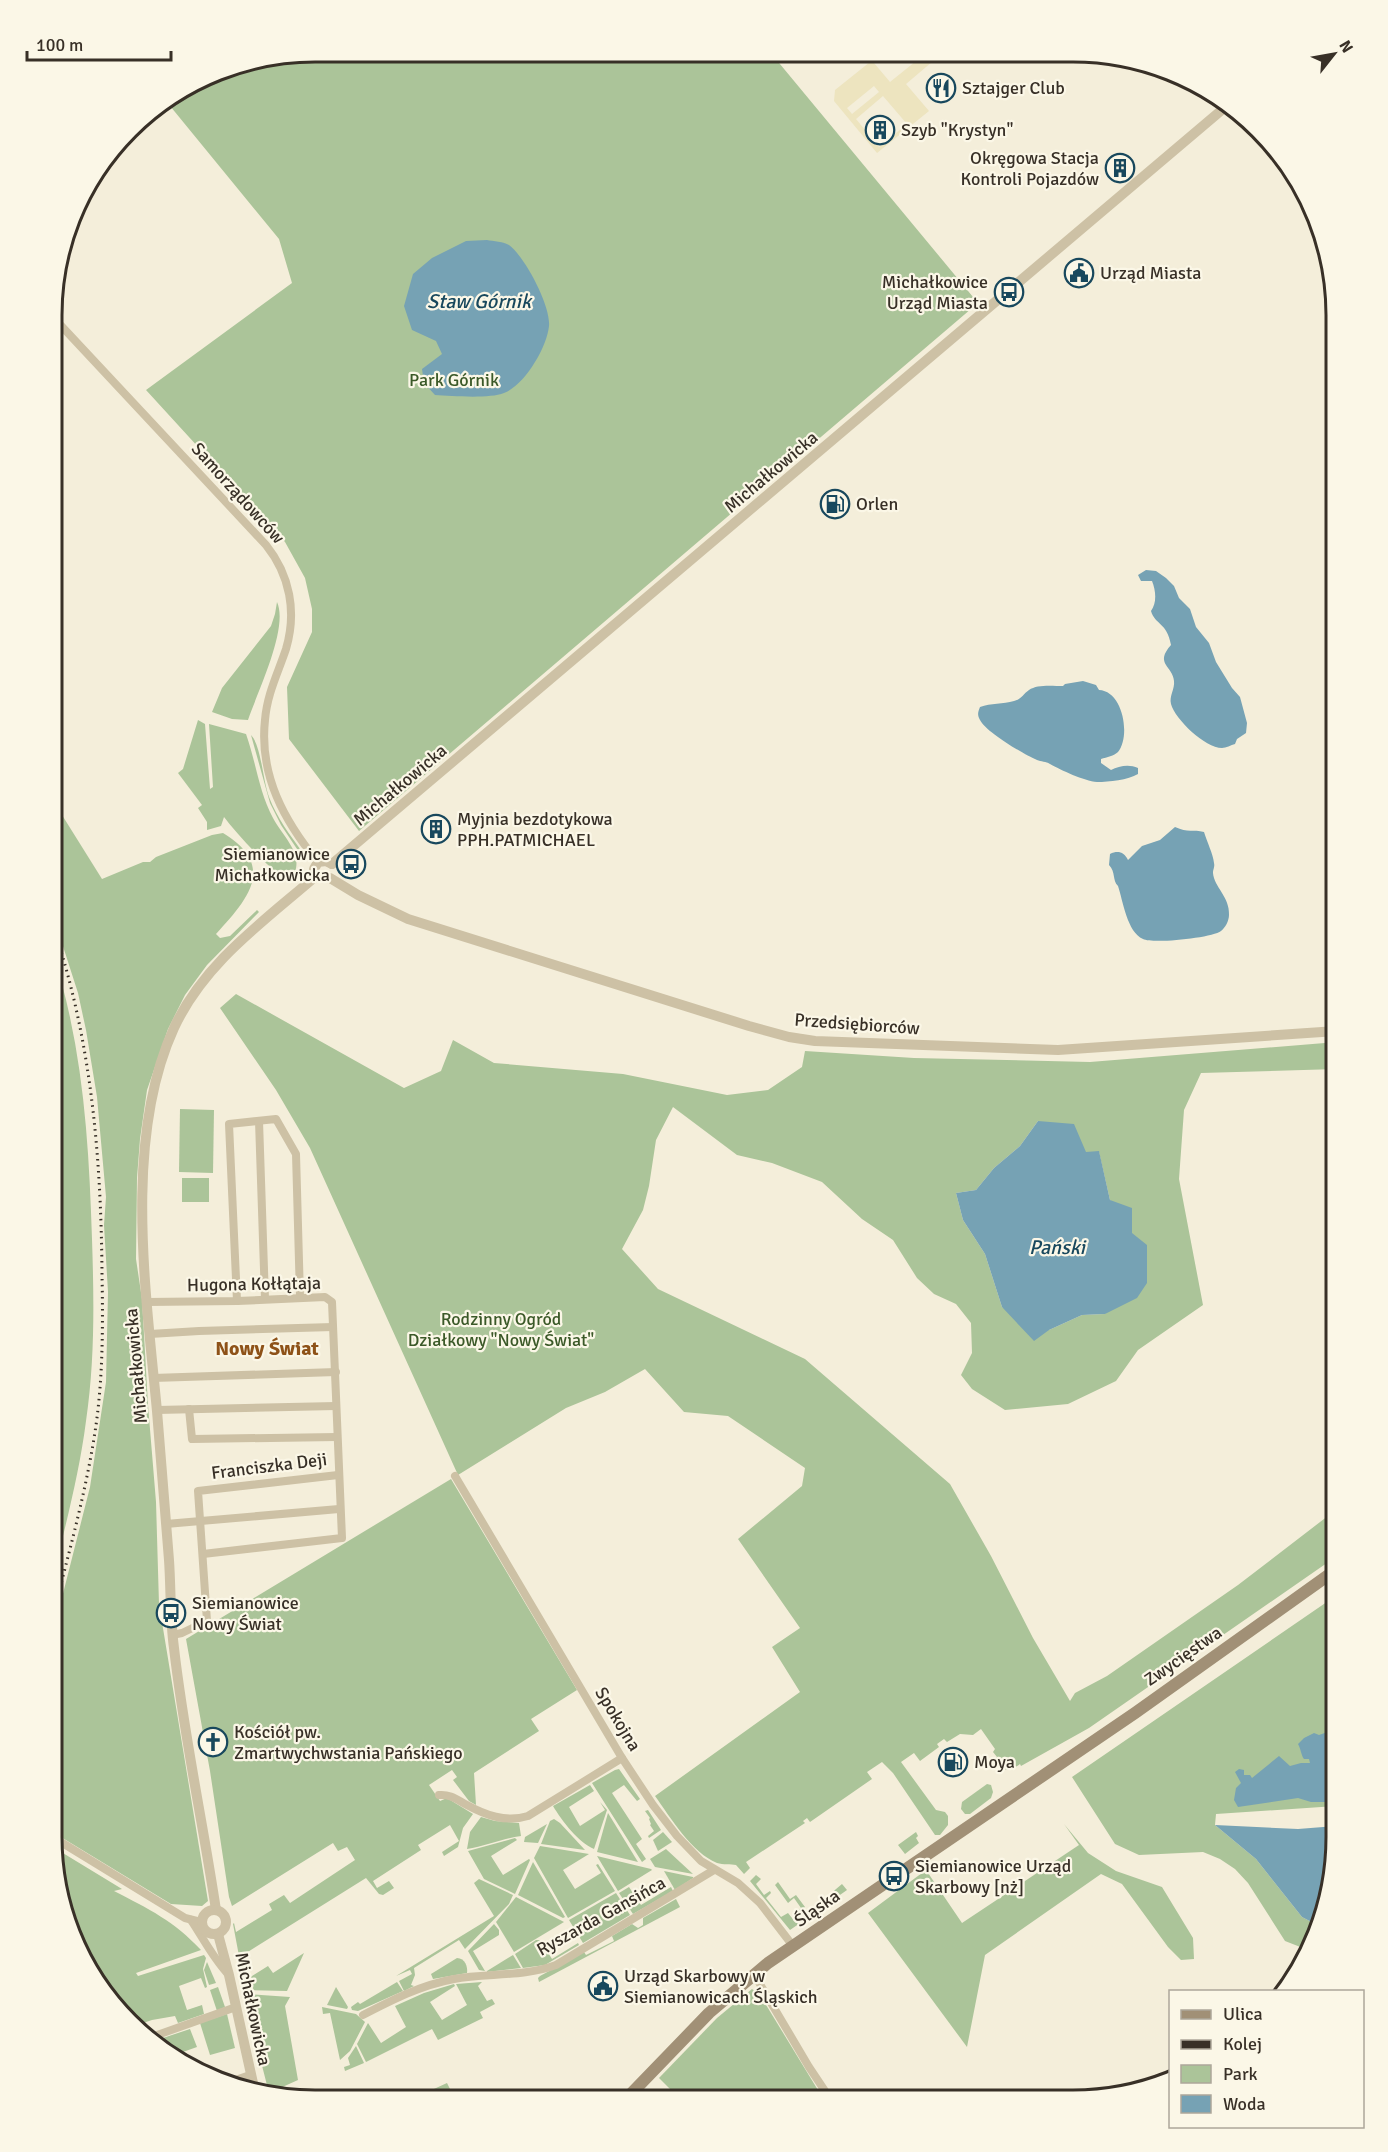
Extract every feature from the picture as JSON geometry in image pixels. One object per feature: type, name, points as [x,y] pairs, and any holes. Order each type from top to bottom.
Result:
[{"type":"main road","name":"Zwycięstwa","points":[[1050,1771],[1327,1575]]},
{"type":"main road","name":"Śląska","points":[[635,2090],[709,2013],[754,1974],[1050,1771]]},
{"type":"street","name":"Michałkowicka","points":[[332,864],[1222,110]]},
{"type":"street","name":"Samorządowców","points":[[62,327],[266,545],[282,570],[288,590],[291,621],[286,648],[272,684],[266,710],[265,758],[272,788],[282,810],[318,862]]},
{"type":"street","points":[[326,861],[332,864],[334,869],[330,878],[322,880],[316,876],[314,868],[318,862],[326,861]]},
{"type":"street","name":"Michałkowicka","points":[[216,1910],[172,1635],[166,1524],[147,1302],[142,1198],[144,1150],[158,1077],[172,1032],[190,998],[209,972],[316,876]]},
{"type":"street","name":"Przedsiębiorców","points":[[330,878],[358,895],[408,919],[749,1026],[815,1041],[1059,1050],[1327,1032]]},
{"type":"street","points":[[237,1301],[229,1124],[276,1119],[296,1154],[300,1298]]},
{"type":"street","points":[[259,1121],[265,1299]]},
{"type":"street","name":"Hugona Kołłątaja","points":[[147,1302],[329,1298],[332,1302],[336,1372],[339,1509]]},
{"type":"street","points":[[150,1334],[333,1326]]},
{"type":"street","points":[[153,1378],[336,1372]]},
{"type":"street","points":[[157,1410],[336,1406]]},
{"type":"street","points":[[189,1409],[192,1439],[337,1437]]},
{"type":"street","name":"Franciszka Deji","points":[[200,1521],[198,1491],[338,1475]]},
{"type":"street","name":"Spokojna","points":[[455,1476],[622,1758],[677,1836],[701,1861],[738,1883],[760,1903],[793,1946]]},
{"type":"street","points":[[166,1524],[339,1509],[342,1538],[203,1554]]},
{"type":"street","points":[[172,1635],[182,1633],[207,1621],[200,1521]]},
{"type":"street","points":[[440,1795],[451,1796],[488,1815],[518,1819],[528,1816],[622,1758]]},
{"type":"street","points":[[62,1842],[196,1921],[207,1932],[218,1934],[225,1922],[223,1915],[216,1910],[196,1921]]},
{"type":"street","name":"Ryszarda Gansińca","points":[[363,2015],[405,1994],[453,1979],[538,1970],[556,1965],[714,1870]]},
{"type":"street","points":[[196,1921],[217,1962],[229,1975]]},
{"type":"street","name":"Michałkowicka","points":[[218,1934],[252,2083]]},
{"type":"street","points":[[754,1974],[824,2090]]},
{"type":"street","points":[[157,2035],[236,2007]]},
{"type":"street","points":[[239,2079],[250,2075]]},
{"type":"green space","name":"Park Górnik","points":[[298,62],[778,62],[978,303],[359,831],[289,739],[287,687],[312,632],[312,609],[305,578],[285,542],[146,390],[292,283],[279,239],[171,106],[188,95],[233,75],[265,66]]},
{"type":"green space","points":[[277,602],[280,613],[279,628],[270,661],[248,720],[232,719],[212,712],[222,688],[271,626]]},
{"type":"green space","points":[[198,720],[205,724],[210,789],[213,787],[209,724],[246,734],[268,808],[296,858],[295,872],[284,874],[277,872],[249,846],[224,817],[221,826],[207,830],[207,822],[198,808],[202,805],[178,773],[183,769]]},
{"type":"green space","points":[[251,735],[260,755],[272,805],[303,853],[301,855],[281,825],[270,803]]},
{"type":"green space","points":[[62,815],[102,879],[143,862],[150,862],[156,857],[212,835],[223,833],[240,845],[249,858],[253,870],[252,883],[238,909],[216,934],[220,938],[230,936],[257,910],[259,912],[207,965],[185,995],[168,1029],[147,1090],[137,1178],[136,1259],[142,1299],[156,1502],[159,1604],[208,1901],[202,1906],[171,1904],[62,1838],[62,1598],[90,1487],[106,1382],[108,1292],[104,1225],[106,1197],[97,1097],[78,993],[62,943]]},
{"type":"green space","points":[[62,986],[71,1022],[82,1094],[89,1166],[92,1239],[91,1375],[83,1442],[62,1540]]},
{"type":"green space","name":"Rodzinny Ogród Działkowy \"Nowy Świat\"","points":[[236,994],[404,1088],[441,1071],[453,1040],[494,1063],[623,1074],[727,1095],[768,1090],[802,1067],[805,1051],[914,1058],[1090,1062],[1327,1043],[1327,1069],[1201,1073],[1184,1110],[1179,1179],[1203,1305],[1138,1350],[1116,1381],[1068,1404],[1005,1410],[972,1389],[961,1375],[972,1353],[971,1323],[956,1304],[934,1294],[917,1278],[893,1240],[862,1219],[822,1182],[772,1163],[737,1155],[673,1107],[656,1140],[643,1210],[622,1249],[658,1289],[805,1359],[950,1484],[991,1556],[1033,1638],[1070,1701],[1075,1693],[1107,1676],[1238,1585],[1327,1517],[1327,1563],[1089,1728],[1021,1766],[1020,1764],[1005,1769],[994,1765],[991,1762],[997,1757],[993,1752],[995,1749],[981,1729],[973,1735],[960,1734],[947,1742],[944,1739],[937,1744],[939,1747],[920,1761],[914,1753],[901,1762],[936,1810],[945,1812],[948,1816],[948,1825],[940,1835],[935,1835],[893,1773],[882,1762],[867,1772],[872,1779],[810,1822],[807,1818],[803,1821],[805,1823],[746,1862],[750,1868],[744,1874],[736,1865],[717,1863],[690,1843],[655,1796],[800,1692],[772,1647],[800,1628],[738,1539],[802,1486],[805,1468],[728,1416],[684,1412],[645,1369],[605,1392],[566,1408],[458,1475],[310,1148],[276,1090],[220,1008]],"holes":[[[1038,1121],[1086,1153],[1099,1152],[1110,1200],[1132,1233],[1105,1314],[1082,1315],[1049,1330],[1002,1307],[985,1254],[963,1220],[956,1193],[976,1190],[994,1168],[1020,1146]]]},
{"type":"green space","points":[[180,1109],[214,1110],[213,1173],[179,1172]]},
{"type":"green space","points":[[182,1178],[209,1178],[209,1202],[182,1202]]},
{"type":"green space","points":[[451,1479],[577,1690],[531,1719],[539,1731],[474,1773],[476,1805],[469,1801],[453,1780],[457,1777],[452,1770],[429,1785],[440,1801],[447,1798],[473,1814],[463,1828],[458,1847],[444,1856],[442,1852],[459,1841],[450,1825],[418,1845],[421,1850],[373,1881],[377,1888],[389,1881],[394,1888],[383,1895],[379,1894],[366,1878],[243,1955],[248,1967],[242,1972],[234,1923],[236,1932],[272,1910],[269,1904],[284,1895],[290,1903],[355,1860],[347,1847],[338,1851],[333,1843],[232,1906],[186,1639]]},
{"type":"green space","points":[[1327,1602],[1327,1807],[1216,1814],[1215,1825],[1256,1859],[1302,1917],[1312,1922],[1301,1947],[1285,1941],[1248,1883],[1235,1869],[1220,1859],[1203,1852],[1139,1855],[1115,1844],[1072,1777]]},
{"type":"green space","points":[[619,1769],[640,1799],[637,1801],[624,1785],[612,1793],[642,1839],[636,1844],[646,1859],[642,1862],[592,1783]]},
{"type":"green space","points":[[987,1784],[991,1785],[993,1792],[991,1798],[970,1814],[965,1814],[961,1809],[962,1802]]},
{"type":"green space","points":[[590,1785],[594,1791],[569,1807],[580,1826],[605,1810],[600,1802],[607,1810],[594,1849],[576,1836],[553,1806]]},
{"type":"green space","points":[[648,1810],[661,1830],[649,1838],[648,1836],[654,1831],[645,1811]]},
{"type":"green space","points":[[608,1813],[638,1862],[597,1852]]},
{"type":"green space","points":[[481,1817],[519,1823],[521,1836],[467,1849],[470,1832]]},
{"type":"green space","points":[[554,1819],[585,1850],[541,1844],[550,1821]]},
{"type":"green space","points":[[547,1824],[538,1843],[524,1842],[525,1837]]},
{"type":"green space","points":[[1064,1824],[1088,1853],[1116,1871],[1162,1887],[1193,1938],[1194,1959],[1181,1960],[1168,1947],[1122,1884],[1101,1874],[985,1955],[967,2047],[868,1913],[926,1870],[962,1923],[1079,1845]]},
{"type":"green space","points":[[663,1832],[672,1842],[658,1851],[653,1840]]},
{"type":"green space","points":[[916,1832],[919,1843],[905,1854],[898,1845]]},
{"type":"green space","points":[[515,1838],[517,1840],[491,1856],[503,1875],[530,1860],[515,1894],[484,1879],[468,1851]]},
{"type":"green space","points":[[540,1846],[589,1854],[563,1870],[575,1889],[601,1873],[596,1865],[598,1864],[615,1891],[568,1918],[534,1858]]},
{"type":"green space","points":[[666,1849],[693,1874],[655,1867],[650,1859]]},
{"type":"green space","points":[[62,1852],[122,1889],[114,1891],[171,1923],[201,1950],[136,1973],[138,1976],[204,1955],[206,1958],[203,1969],[207,1987],[205,1988],[201,1978],[179,1986],[187,2010],[202,2005],[204,2014],[178,2023],[175,2016],[143,2023],[114,1992],[95,1964],[70,1903]]},
{"type":"green space","points":[[597,1856],[651,1869],[652,1870],[618,1891]]},
{"type":"green space","points":[[533,1862],[565,1917],[518,1895]]},
{"type":"green space","points":[[664,1871],[693,1877],[693,1878],[675,1890]]},
{"type":"green space","points":[[756,1875],[761,1879],[756,1884],[764,1895],[770,1891],[771,1893],[766,1898],[781,1917],[788,1913],[796,1923],[800,1920],[796,1914],[803,1921],[790,1930],[750,1881]]},
{"type":"green space","points":[[479,1879],[513,1895],[509,1904],[465,1949],[459,1940],[414,1968],[415,1975],[411,1985],[414,1986],[404,1991],[399,1981],[412,1974],[410,1970],[396,1976],[494,1916],[474,1883]]},
{"type":"green space","points":[[778,1882],[790,1899],[796,1895],[805,1907],[796,1912],[801,1908],[794,1898],[788,1903],[775,1885]]},
{"type":"green space","points":[[842,1884],[847,1890],[820,1909],[817,1905]]},
{"type":"green space","points":[[629,1887],[641,1905],[671,1887],[673,1891],[633,1914],[619,1893]]},
{"type":"green space","points":[[616,1893],[630,1915],[583,1943],[569,1920]]},
{"type":"green space","points":[[516,1897],[564,1922],[514,1952],[496,1922]]},
{"type":"green space","points":[[676,1899],[680,1907],[539,1982],[540,1976],[584,1952],[586,1955],[614,1941],[612,1936],[632,1924],[638,1928],[643,1925],[643,1918]]},
{"type":"green space","points":[[494,1924],[499,1930],[499,1935],[473,1951],[485,1971],[479,1970],[468,1951]]},
{"type":"green space","points":[[536,1940],[540,1940],[552,1959],[578,1943],[579,1945],[545,1965],[523,1968],[515,1954]]},
{"type":"green space","points":[[304,1953],[287,1991],[246,1990],[244,1981],[268,1966],[273,1973]]},
{"type":"green space","points":[[513,1955],[521,1968],[487,1972],[487,1971]]},
{"type":"green space","points":[[457,1958],[465,1963],[467,1973],[433,1979],[431,1974]]},
{"type":"green space","points":[[207,1962],[216,1983],[209,1985],[204,1970]]},
{"type":"green space","points":[[397,1982],[403,1991],[358,2011],[352,2010],[351,2007],[358,2002],[360,2004]]},
{"type":"green space","points":[[482,1982],[478,1986],[487,2001],[492,1999],[495,2004],[480,2012],[483,2018],[438,2040],[432,2029],[366,2062],[357,2044],[368,2023],[381,2043],[406,2027],[395,2006],[424,1993],[454,1984],[455,1986],[430,2002],[442,2020],[467,2005],[456,1984]]},
{"type":"green space","points":[[218,1987],[225,2007],[217,2011],[210,1990]]},
{"type":"green space","points":[[336,1987],[348,2007],[347,2009],[327,2005]]},
{"type":"green space","points":[[752,1989],[760,1995],[818,2090],[671,2090],[659,2078],[717,2018]]},
{"type":"green space","points":[[246,1994],[290,1997],[285,2006],[298,2080],[280,2088],[267,2086]]},
{"type":"green space","points":[[322,2007],[356,2014],[365,2022],[350,2051],[340,2060],[330,2013],[323,2014]]},
{"type":"green space","points":[[227,2014],[235,2048],[210,2055],[200,2023]]},
{"type":"green space","points":[[190,2029],[197,2047],[181,2053],[163,2038]]},
{"type":"green space","points":[[356,2046],[364,2063],[345,2071],[344,2067],[350,2065],[348,2058]]},
{"type":"green space","points":[[447,2083],[450,2090],[432,2090]]},
{"type":"shaded area","points":[[870,62],[874,63],[890,82],[915,62],[932,62],[906,84],[929,111],[877,153],[834,101],[835,90]],"holes":[[[874,86],[879,92],[852,114],[847,108]],[[883,96],[907,124],[879,147],[856,119]]]},
{"type":"water","name":"Staw Górnik","points":[[487,240],[509,245],[536,282],[549,317],[544,344],[527,374],[512,389],[504,393],[480,397],[435,395],[424,383],[422,369],[442,354],[436,341],[412,330],[404,306],[413,274],[432,258],[466,241]]},
{"type":"water","points":[[1146,570],[1156,571],[1174,586],[1179,598],[1190,609],[1196,627],[1209,643],[1216,662],[1240,697],[1247,723],[1246,733],[1237,739],[1235,744],[1222,748],[1207,743],[1184,725],[1174,710],[1171,704],[1173,676],[1164,661],[1166,651],[1171,645],[1167,632],[1151,611],[1155,597],[1152,581],[1141,581],[1138,575]]},
{"type":"water","points":[[1083,681],[1096,685],[1099,690],[1107,692],[1114,698],[1122,715],[1124,736],[1122,745],[1118,752],[1101,759],[1101,763],[1111,770],[1124,766],[1135,767],[1138,768],[1138,774],[1107,782],[1079,777],[1014,748],[989,730],[978,717],[980,707],[1017,700],[1032,688],[1063,686]]},
{"type":"water","points":[[1175,827],[1204,832],[1213,859],[1214,878],[1229,909],[1228,920],[1221,931],[1215,934],[1170,941],[1143,939],[1133,930],[1126,916],[1113,870],[1109,865],[1110,854],[1120,852],[1128,860],[1142,846],[1160,840]]},
{"type":"water","name":"Pański","points":[[1038,1121],[1074,1124],[1086,1152],[1099,1151],[1110,1200],[1132,1208],[1132,1233],[1147,1245],[1147,1283],[1137,1298],[1105,1314],[1082,1315],[1049,1330],[1034,1341],[1002,1307],[985,1254],[963,1220],[956,1193],[976,1190],[994,1168],[1020,1146]]},
{"type":"water","points":[[1327,1732],[1327,1802],[1311,1802],[1298,1798],[1238,1807],[1234,1800],[1236,1788],[1241,1783],[1235,1772],[1239,1769],[1244,1770],[1244,1775],[1250,1775],[1252,1778],[1279,1756],[1290,1766],[1310,1763],[1309,1759],[1304,1759],[1298,1744],[1314,1733],[1319,1735]]},
{"type":"water","points":[[1215,1825],[1298,1829],[1327,1827],[1322,1887],[1312,1922],[1302,1917],[1256,1859]]},
{"type":"railway","points":[[62,956],[85,1052],[96,1140],[101,1228],[102,1313],[101,1373],[95,1432],[81,1504],[62,1579]]},
{"type":"place","name":"Sztajger Club","points":[[941,88]]},
{"type":"place","name":"Szyb \"Krystyn\"","points":[[880,130]]},
{"type":"place","name":"Okręgowa Stacja Kontroli Pojazdów","points":[[1120,168]]},
{"type":"place","name":"Urząd Miasta","points":[[1079,273]]},
{"type":"place","name":"Michałkowice Urząd Miasta","points":[[1009,292]]},
{"type":"place","name":"Orlen","points":[[835,504]]},
{"type":"place","name":"Myjnia bezdotykowa PPH.PATMICHAEL","points":[[436,829]]},
{"type":"place","name":"Siemianowice Michałkowicka","points":[[351,864]]},
{"type":"place","name":"Siemianowice Nowy Świat","points":[[171,1613]]},
{"type":"place","name":"Kościół pw. Zmartwychwstania Pańskiego","points":[[213,1742]]},
{"type":"place","name":"Moya","points":[[953,1762]]},
{"type":"place","name":"Siemianowice Urząd Skarbowy [nż]","points":[[894,1876]]},
{"type":"place","name":"Urząd Skarbowy w Siemianowicach Śląskich","points":[[603,1986]]},
{"type":"district","name":"Nowy Świat","points":[[267,1348]]}]
